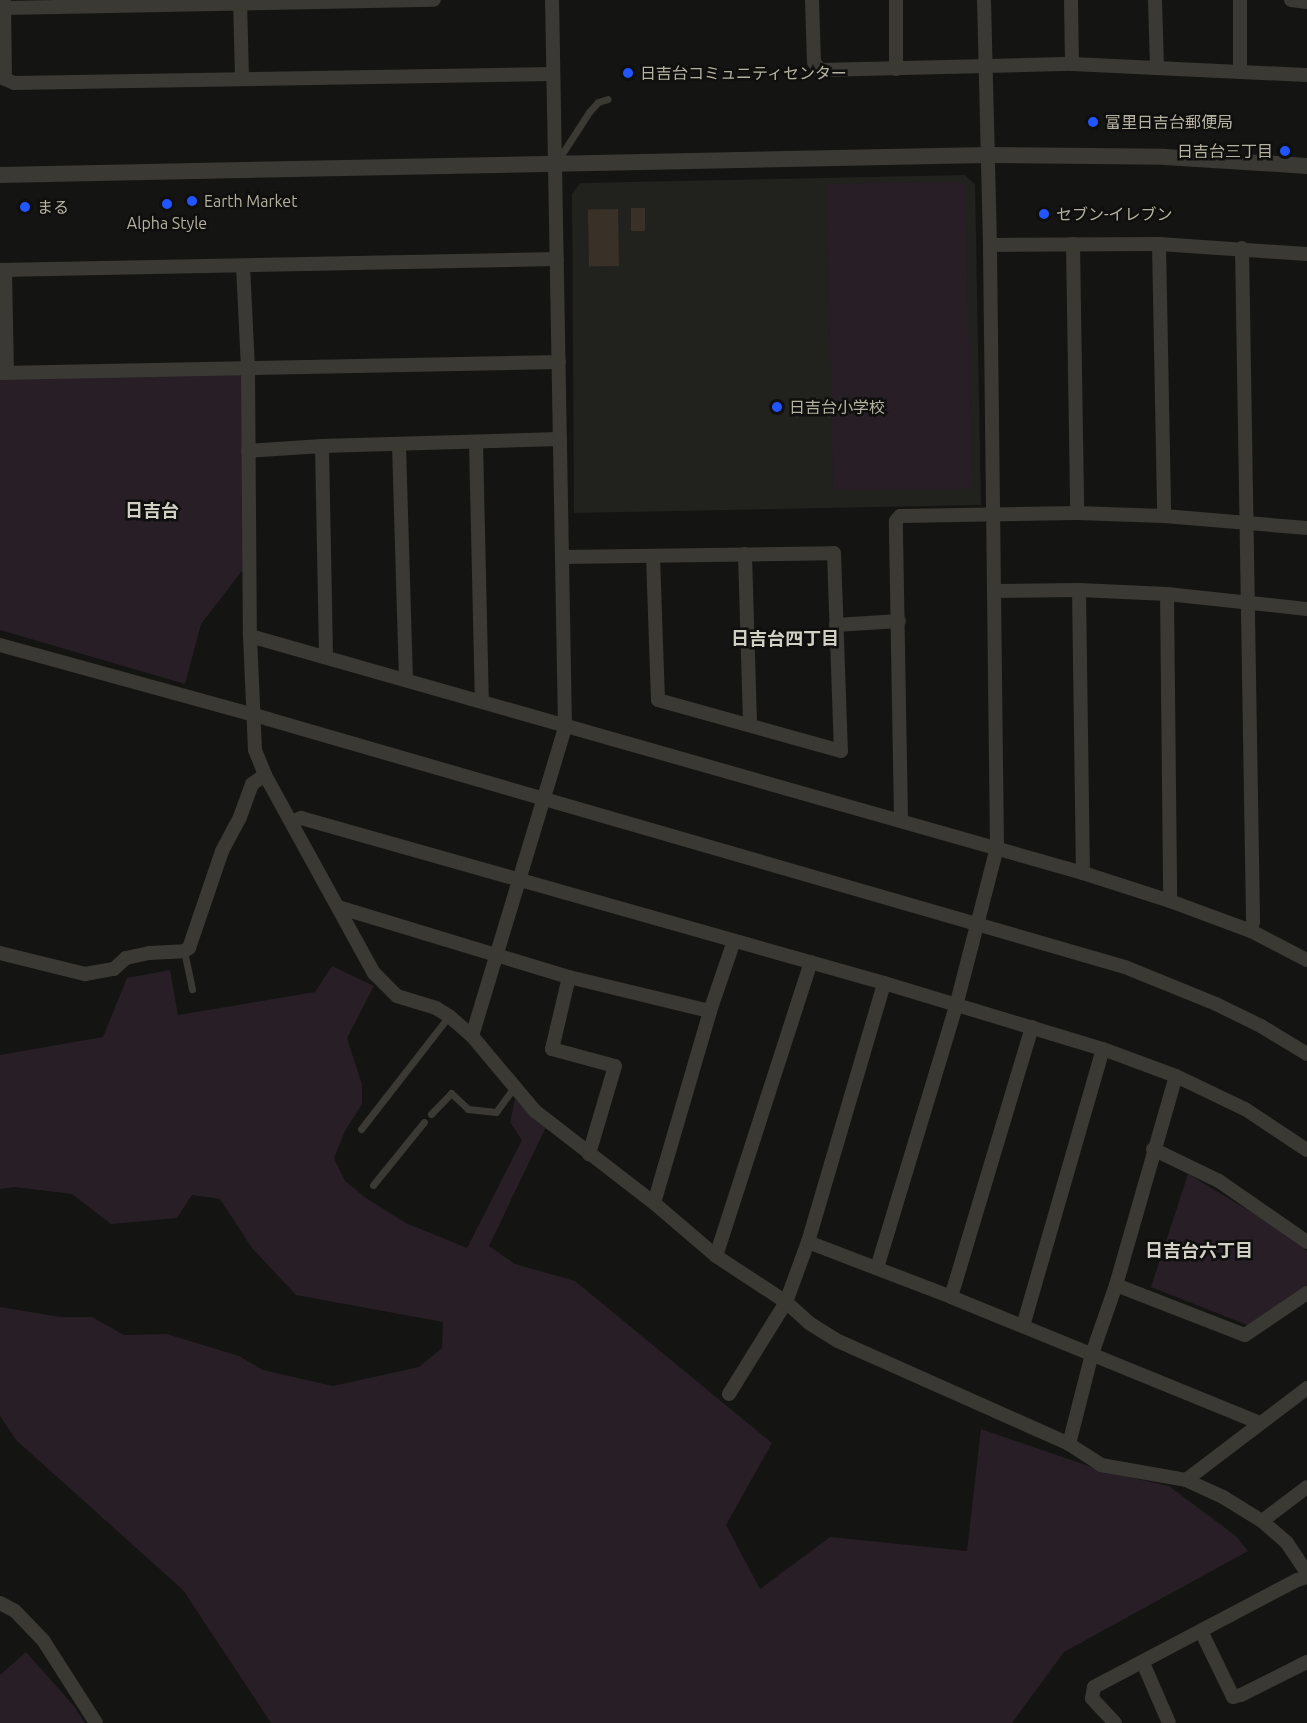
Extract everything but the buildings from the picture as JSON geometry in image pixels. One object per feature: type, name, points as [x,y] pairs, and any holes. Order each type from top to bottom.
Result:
[{"type":"street","points":[[434,0],[4,4],[2,77],[14,83],[554,74]]},
{"type":"street","points":[[472,1036],[565,727],[552,0]]},
{"type":"street","points":[[812,0],[814,62],[820,70],[1072,64],[1307,75]]},
{"type":"street","points":[[896,0],[896,69]]},
{"type":"street","points":[[877,1269],[956,1006],[997,848],[990,245],[984,0]]},
{"type":"street","points":[[1071,0],[1072,64]]},
{"type":"street","points":[[1155,0],[1157,68]]},
{"type":"street","points":[[1240,0],[1240,71]]},
{"type":"street","points":[[1291,0],[1307,2]]},
{"type":"street","points":[[240,3],[242,78]]},
{"type":"street","points":[[0,175],[987,155],[1165,157],[1307,166]]},
{"type":"street","points":[[1073,244],[1077,513]]},
{"type":"street","points":[[990,245],[1159,244],[1307,254]]},
{"type":"street","points":[[1159,244],[1164,516]]},
{"type":"street","points":[[1242,248],[1253,921],[1251,931]]},
{"type":"street","points":[[557,260],[3,270],[4,373],[559,362]]},
{"type":"street","points":[[243,266],[248,368],[250,636],[255,750],[265,775],[374,973],[398,996],[436,1008],[449,1016],[472,1036],[535,1111],[654,1203],[716,1256],[786,1302],[809,1323],[838,1341],[1069,1444],[1101,1465],[1186,1480],[1223,1497],[1262,1521],[1287,1543],[1307,1575],[1094,1687],[1092,1691],[1096,1705],[1115,1723]]},
{"type":"street","points":[[248,451],[322,446],[560,439]]},
{"type":"street","points":[[476,443],[482,700]]},
{"type":"street","points":[[399,445],[406,679]]},
{"type":"street","points":[[322,446],[326,657]]},
{"type":"street","points":[[901,819],[896,521],[900,516],[1077,513],[1164,516],[1307,528]]},
{"type":"street","points":[[562,556],[834,553],[841,751],[658,700],[653,556]]},
{"type":"street","points":[[745,554],[750,724]]},
{"type":"street","points":[[994,591],[1079,590],[1167,594],[1307,609]]},
{"type":"street","points":[[1079,590],[1083,873]]},
{"type":"street","points":[[1167,594],[1170,901]]},
{"type":"street","points":[[836,625],[899,621]]},
{"type":"street","points":[[250,636],[482,700],[565,727],[901,819],[1083,873],[1170,901],[1251,931],[1307,960]]},
{"type":"street","points":[[0,645],[253,715],[1125,967],[1216,1004],[1261,1026],[1307,1054]]},
{"type":"street","points":[[0,953],[85,974],[114,969],[126,958],[149,953],[184,951],[189,948],[222,851],[240,817],[252,784],[265,775]]},
{"type":"street","points":[[291,822],[301,818],[884,983],[1103,1049],[1176,1076],[1245,1109],[1307,1150]]},
{"type":"street","points":[[338,907],[569,977],[710,1011]]},
{"type":"street","points":[[654,1203],[710,1011],[734,941]]},
{"type":"street","points":[[716,1256],[811,962]]},
{"type":"street","points":[[569,977],[552,1049],[615,1066],[589,1154]]},
{"type":"street","points":[[729,1394],[786,1302],[808,1242],[884,983]]},
{"type":"street","points":[[951,1297],[1032,1027]]},
{"type":"street","points":[[1023,1326],[1103,1049]]},
{"type":"street","points":[[1069,1444],[1092,1354],[1116,1285],[1153,1149],[1176,1076]]},
{"type":"street","points":[[1153,1149],[1219,1181],[1307,1242]]},
{"type":"street","points":[[808,1242],[951,1297],[1258,1422]]},
{"type":"street","points":[[1116,1285],[1245,1335],[1307,1293]]},
{"type":"street","points":[[1186,1480],[1258,1422],[1307,1388]]},
{"type":"street","points":[[1262,1521],[1307,1487]]},
{"type":"street","points":[[0,1603],[15,1611],[43,1640],[96,1723]]},
{"type":"street","points":[[1201,1631],[1233,1696],[1241,1695],[1307,1662]]},
{"type":"street","points":[[1143,1663],[1169,1723]]},
{"type":"lane","points":[[555,165],[589,112],[598,102],[608,99]]},
{"type":"lane","points":[[184,951],[192,989]]},
{"type":"lane","points":[[361,1129],[449,1016]]},
{"type":"lane","points":[[431,1114],[451,1093],[468,1109],[496,1112],[514,1087]]},
{"type":"lane","points":[[373,1185],[424,1122]]},
{"type":"shaded area","name":"日吉台小学校","points":[[965,175],[975,184],[981,505],[574,513],[572,194],[580,183]]},
{"type":"shaded area","points":[[961,182],[965,186],[972,485],[967,489],[833,490],[827,184]]},
{"type":"shaded area","points":[[631,208],[645,208],[645,231],[631,231]]},
{"type":"shaded area","points":[[618,209],[619,266],[589,267],[588,210]]},
{"type":"shaded area","points":[[0,372],[242,374],[245,567],[201,624],[185,684],[0,630]]},
{"type":"shaded area","points":[[332,966],[374,986],[347,1038],[362,1085],[362,1104],[345,1131],[334,1158],[345,1181],[366,1198],[406,1223],[467,1248],[522,1140],[510,1122],[515,1099],[546,1127],[489,1246],[515,1264],[575,1281],[772,1443],[726,1525],[760,1589],[830,1537],[967,1551],[981,1429],[1106,1472],[1169,1486],[1236,1536],[1248,1551],[1064,1652],[1012,1723],[271,1723],[183,1590],[16,1440],[0,1416],[0,1307],[60,1317],[92,1317],[124,1335],[167,1334],[239,1356],[263,1370],[333,1386],[419,1367],[442,1348],[443,1322],[296,1295],[252,1248],[220,1199],[192,1195],[177,1218],[111,1224],[72,1194],[15,1187],[0,1189],[0,1055],[103,1037],[127,978],[170,970],[178,1015],[315,992]]},
{"type":"shaded area","points":[[1188,1174],[1268,1222],[1307,1251],[1307,1286],[1254,1325],[1247,1325],[1151,1287]]},
{"type":"shaded area","points":[[26,1652],[74,1706],[85,1723],[0,1723],[0,1675]]},
{"type":"place","name":"日吉台コミュニティセンター","points":[[628,73]]},
{"type":"place","name":"富里日吉台郵便局","points":[[1093,122]]},
{"type":"place","name":"日吉台三丁目","points":[[1285,151]]},
{"type":"place","name":"Earth Market","points":[[192,201]]},
{"type":"place","name":"Alpha Style","points":[[167,204]]},
{"type":"place","name":"まる","points":[[25,207]]},
{"type":"place","name":"セブン-イレブン","points":[[1044,214]]},
{"type":"place","name":"日吉台小学校","points":[[777,407]]},
{"type":"district","name":"日吉台","points":[[152,510]]},
{"type":"district","name":"日吉台四丁目","points":[[785,638]]},
{"type":"district","name":"日吉台六丁目","points":[[1199,1250]]}]
